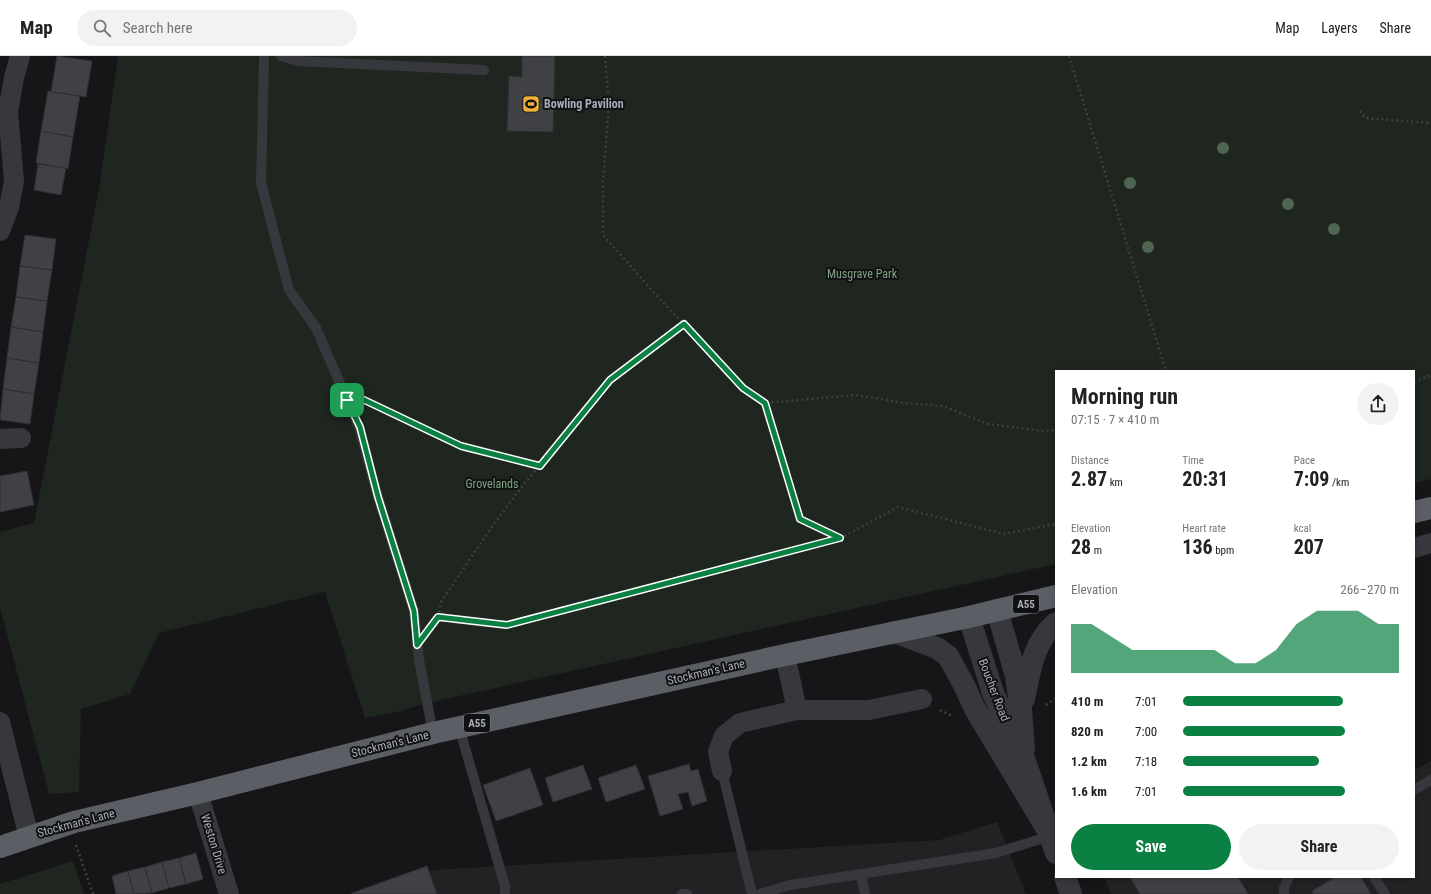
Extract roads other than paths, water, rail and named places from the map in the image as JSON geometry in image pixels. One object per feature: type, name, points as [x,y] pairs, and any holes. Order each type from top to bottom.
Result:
[{"type":"highway","points":[[1415,512],[1431,508]]},
{"type":"highway","name":"Stockman's Lane","points":[[0,847],[68,824],[198,793],[433,733],[785,655],[969,617],[1055,596]]},
{"type":"street","points":[[0,231],[9,207],[7,180],[8,111],[20,56]]},
{"type":"street","points":[[0,439],[21,438]]},
{"type":"street","points":[[1415,548],[1431,543]]},
{"type":"street","name":"Boucher Road","points":[[997,610],[1016,676],[1021,710],[1025,761]]},
{"type":"street","name":"Boucher Road","points":[[969,617],[993,693],[1025,761],[1051,840]]},
{"type":"street","points":[[1021,710],[1031,664],[1039,643],[1055,624]]},
{"type":"street","points":[[894,632],[937,648],[948,656],[963,683],[974,709],[1051,840]]},
{"type":"street","points":[[785,655],[797,710]]},
{"type":"street","points":[[722,770],[718,752],[724,736],[740,723],[797,710],[869,710],[922,699]]},
{"type":"street","points":[[0,722],[29,837]]},
{"type":"street","name":"Weston Drive","points":[[198,793],[229,894]]},
{"type":"street","points":[[1065,878],[1071,894]]},
{"type":"lane","points":[[264,56],[261,183],[289,290],[316,328],[360,427],[378,497],[414,611],[419,660],[433,733]]},
{"type":"lane","points":[[281,56],[297,61],[484,70]]},
{"type":"lane","points":[[459,727],[506,886],[505,894]]},
{"type":"lane","points":[[722,770],[752,894]]},
{"type":"lane","points":[[1415,789],[1431,780]]},
{"type":"lane","points":[[760,894],[790,885],[996,853],[1051,840]]},
{"type":"lane","points":[[861,874],[865,894]]},
{"type":"lane","points":[[1284,894],[1287,878]]},
{"type":"lane","points":[[1375,878],[1385,894]]},
{"type":"lane","points":[[682,894],[687,894]]},
{"type":"place","name":"Bowling Pavilion","points":[[531,104]]},
{"type":"park label","name":"Musgrave Park","points":[[862,274]]},
{"type":"park label","name":"Grovelands","points":[[492,484]]}]
